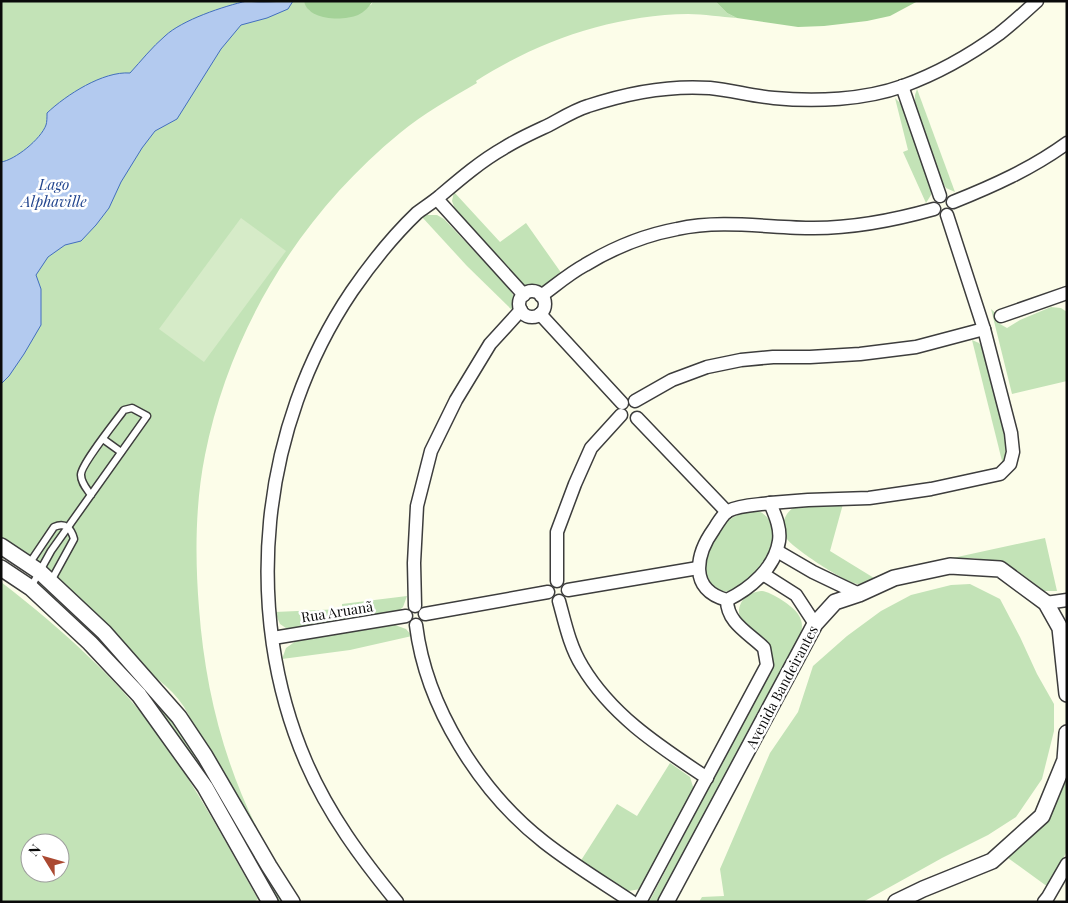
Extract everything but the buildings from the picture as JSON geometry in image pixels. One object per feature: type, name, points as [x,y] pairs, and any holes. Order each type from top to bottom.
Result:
[{"type":"street","points":[[397,902],[361,858],[343,832],[316,784],[296,736],[281,686],[267,592],[271,510],[286,436],[297,398],[318,349],[352,291],[381,253],[418,213],[456,182],[504,148],[584,107],[630,94],[668,88],[707,88],[772,98],[830,100],[866,95],[902,86],[950,64],[999,34],[1037,1]]},
{"type":"street","points":[[902,86],[940,196]]},
{"type":"street","points":[[953,202],[997,185],[1067,143]]},
{"type":"street","points":[[940,196],[948,196],[953,202],[953,210],[947,215],[939,214],[934,209],[934,201],[940,196]]},
{"type":"street","points":[[437,199],[524,295]]},
{"type":"street","points":[[541,296],[583,265],[625,245],[677,228],[710,224],[814,228],[850,227],[898,219],[934,209]]},
{"type":"street","points":[[726,600],[710,592],[700,580],[698,568],[701,551],[709,536],[728,512],[770,503],[869,498],[931,489],[1000,474],[1010,464],[1013,452],[1010,433],[984,329],[947,215]]},
{"type":"street","points":[[533,292],[541,296],[545,304],[540,314],[530,317],[524,314],[520,303],[524,295],[533,292]]},
{"type":"street","points":[[1001,316],[1067,293]]},
{"type":"street","points":[[414,606],[417,506],[430,451],[456,400],[490,344],[521,310]]},
{"type":"street","points":[[540,314],[622,409],[628,421],[637,418],[641,409],[635,401]]},
{"type":"street","points":[[557,581],[557,532],[575,484],[591,448],[629,400],[635,401],[672,380],[707,367],[741,360],[773,356],[810,357],[860,354],[916,347],[984,329]]},
{"type":"street","points":[[637,418],[728,512]]},
{"type":"street","points":[[726,600],[743,592],[763,574],[777,551],[780,540],[778,522],[770,503]]},
{"type":"street","points":[[1,546],[40,572],[104,632],[179,717],[205,756],[268,866],[292,902]]},
{"type":"street","points":[[777,551],[812,572],[859,594]]},
{"type":"street","name":"Avenida Bandeirantes","points":[[666,902],[814,624],[835,602],[859,594],[894,578],[950,566],[1000,569],[1046,602],[1063,627],[1067,694]]},
{"type":"street","points":[[1,568],[31,588],[90,643],[139,694],[205,787],[270,902]]},
{"type":"street","points":[[568,590],[698,568]]},
{"type":"street","points":[[763,574],[796,595],[814,624]]},
{"type":"street","points":[[557,581],[565,584],[568,590],[565,598],[559,601],[552,599],[548,592],[550,585],[557,581]]},
{"type":"street","points":[[425,614],[548,592]]},
{"type":"street","points":[[640,902],[767,665],[764,648],[734,622],[727,609],[726,600]]},
{"type":"street","points":[[1046,602],[1067,600]]},
{"type":"street","points":[[559,601],[567,632],[581,666],[610,705],[648,738],[707,778]]},
{"type":"street","points":[[414,606],[422,608],[425,614],[423,622],[416,625],[409,623],[406,616],[408,609],[414,606]]},
{"type":"street","name":"Rua Aruanã","points":[[273,638],[406,616]]},
{"type":"street","points":[[416,625],[424,662],[440,708],[462,752],[517,819],[572,862],[632,902]]},
{"type":"street","points":[[896,902],[923,889],[992,862],[1042,816],[1065,760],[1067,734]]},
{"type":"street","points":[[1044,902],[1067,864]]},
{"type":"lane","points":[[31,588],[51,551],[91,495],[121,452],[147,416],[132,408],[124,410],[103,439],[80,472],[81,478],[91,495]]},
{"type":"lane","points":[[103,439],[121,452]]},
{"type":"lane","points":[[59,525],[68,527],[72,531],[74,539],[40,572],[54,527],[59,525]]},
{"type":"green space","points":[[1,1],[304,1],[309,10],[323,16],[371,5],[373,1],[715,1],[727,13],[737,18],[688,14],[632,19],[604,25],[551,42],[500,67],[418,119],[364,165],[331,200],[301,238],[274,278],[251,319],[232,363],[216,408],[205,455],[199,493],[197,532],[197,570],[202,638],[218,726],[237,783],[262,838],[196,733],[189,715],[173,692],[150,674],[1,539]]},
{"type":"green space","points":[[304,1],[373,1],[358,15],[344,18],[327,18],[312,12],[307,8]]},
{"type":"green space","points":[[715,1],[918,1],[890,16],[867,21],[798,27],[737,18],[727,13]]},
{"type":"green space","points":[[917,89],[955,192],[946,188],[941,180],[915,104]]},
{"type":"green space","points":[[895,98],[903,106],[931,184],[931,195],[926,203],[903,152],[908,150]]},
{"type":"green space","points":[[454,192],[500,242],[526,223],[562,274],[536,289],[526,288],[456,212],[452,201]]},
{"type":"green space","points":[[437,215],[444,219],[509,288],[516,300],[514,312],[467,266],[422,217]]},
{"type":"green space","points":[[241,218],[286,251],[204,362],[159,329]]},
{"type":"green space","points":[[1051,307],[1061,308],[1067,312],[1067,381],[1012,394],[991,309],[999,316],[1000,324],[1007,328],[1020,320]]},
{"type":"green space","points":[[972,340],[983,347],[1009,449],[1003,465]]},
{"type":"green space","points":[[843,504],[830,551],[874,578],[865,583],[853,583],[833,573],[791,544],[785,535],[783,526],[785,518],[793,508]]},
{"type":"green space","points":[[756,510],[768,519],[773,531],[771,546],[764,561],[754,575],[742,585],[730,591],[718,590],[711,585],[707,578],[706,569],[706,560],[713,540],[722,526],[734,517]]},
{"type":"green space","points":[[1045,538],[1057,591],[1044,591],[1019,572],[994,561],[974,558],[948,559]]},
{"type":"green space","points":[[1,582],[69,638],[132,701],[168,748],[215,822],[258,899],[254,902],[1,902]]},
{"type":"green space","points":[[39,583],[96,632],[156,697],[197,753],[285,902],[277,902],[233,827],[70,619],[66,610],[37,586]]},
{"type":"green space","points":[[970,584],[1000,599],[1054,704],[1054,731],[1042,779],[1016,817],[988,835],[863,902],[699,902],[702,897],[724,896],[720,869],[770,753],[798,712],[813,666],[847,636],[881,611],[911,595],[951,585]]},
{"type":"green space","points":[[761,591],[775,596],[795,611],[801,621],[801,633],[660,902],[649,902],[705,795],[772,659],[768,643],[743,621],[739,610],[745,598],[750,594]]},
{"type":"green space","points":[[407,596],[403,607],[399,611],[289,630],[280,624],[275,612],[342,609],[342,604]]},
{"type":"green space","points":[[395,625],[406,629],[412,636],[350,650],[282,659],[286,648],[296,641]]},
{"type":"green space","points":[[670,763],[690,777],[694,790],[641,889],[628,891],[620,888],[580,862],[617,804],[637,816]]},
{"type":"green space","points":[[1067,765],[1067,851],[1048,887],[1008,858],[1021,845]]},
{"type":"water","name":"Lago Alphaville","points":[[247,1],[293,1],[288,9],[267,18],[241,25],[221,49],[177,119],[155,131],[142,148],[121,182],[109,208],[96,225],[81,241],[65,245],[48,257],[36,275],[41,289],[41,325],[24,354],[1,384],[1,162],[20,153],[33,142],[46,125],[47,113],[74,92],[108,76],[130,73],[160,40],[182,24],[215,10]]}]
